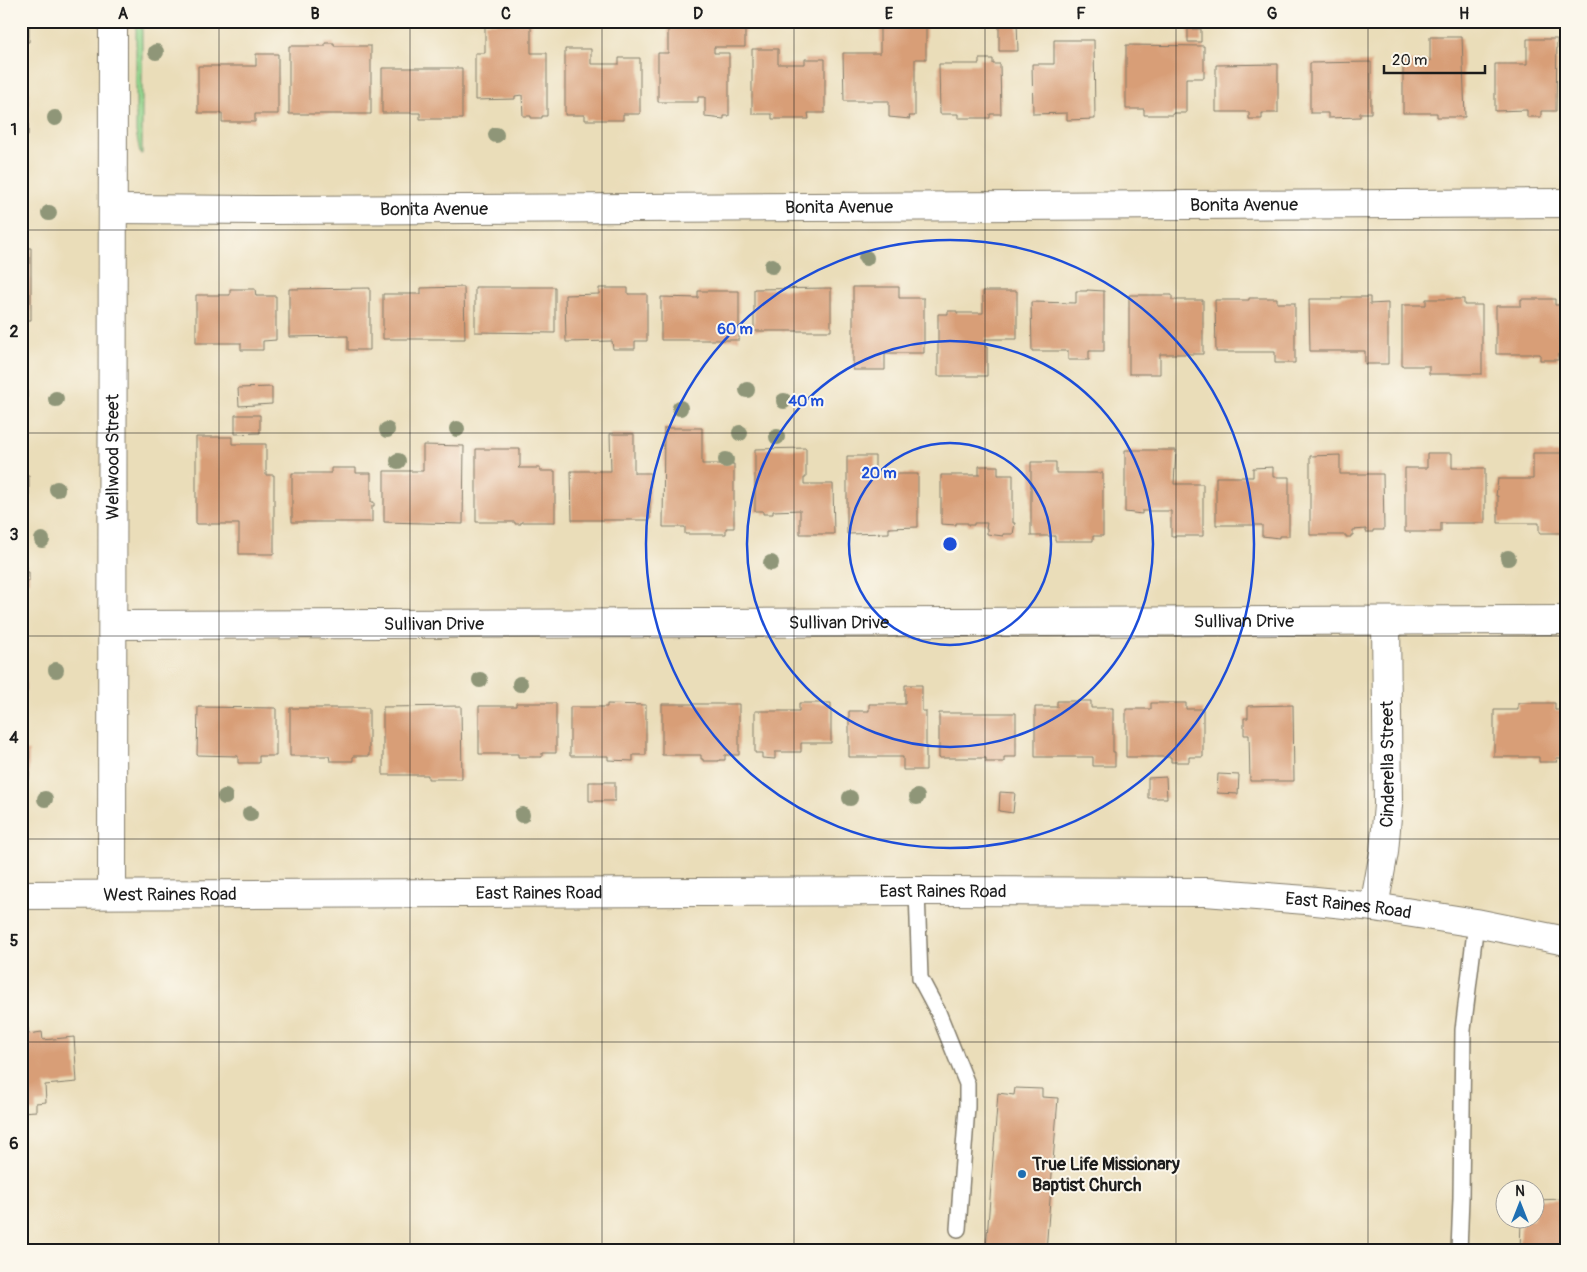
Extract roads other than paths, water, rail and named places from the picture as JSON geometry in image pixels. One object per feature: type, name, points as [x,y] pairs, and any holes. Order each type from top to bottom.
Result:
[{"type":"street","name":"Wellwood Street","points":[[112,893],[113,21]]},
{"type":"street","name":"Bonita Avenue","points":[[113,209],[266,210],[1566,202]]},
{"type":"street","name":"Cinderella Street","points":[[1374,908],[1384,852],[1388,805],[1386,620]]},
{"type":"street","name":"Sullivan Drive","points":[[113,625],[1566,620]]},
{"type":"street","name":"East Raines Road","points":[[318,892],[1205,892],[1306,900],[1374,908],[1476,923],[1566,941]]},
{"type":"street","name":"West Raines Road","points":[[21,895],[318,892]]},
{"type":"lane","points":[[917,891],[920,978],[938,1012],[967,1084],[958,1229]]},
{"type":"lane","points":[[1459,1251],[1463,1030],[1476,923]]},
{"type":"place","name":"True Life Missionary Baptist Church","points":[[1022,1174]]}]
